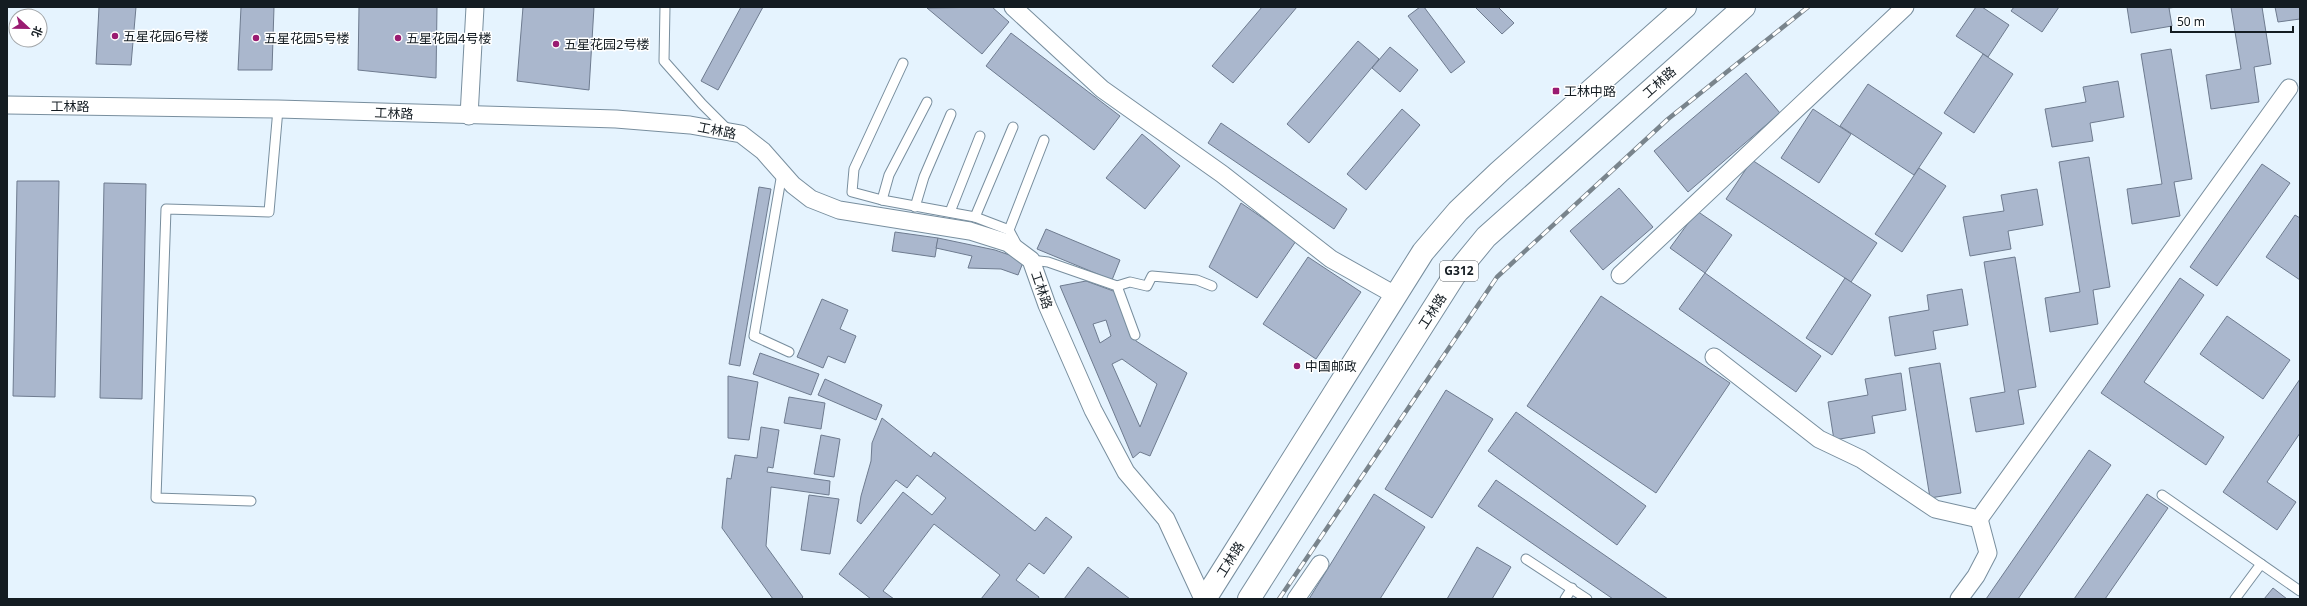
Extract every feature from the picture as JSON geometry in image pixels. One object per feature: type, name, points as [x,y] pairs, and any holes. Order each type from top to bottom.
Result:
[{"type":"highway","name":"工林路","points":[[1204,599],[1423,252],[1458,211],[1685,7]]},
{"type":"highway","name":"工林路","points":[[1250,599],[1454,276],[1482,243],[1525,201],[1744,7]]},
{"type":"street","points":[[469,116],[474,7]]},
{"type":"street","points":[[1013,7],[1102,89],[1222,174],[1331,259],[1395,295]]},
{"type":"street","points":[[1620,275],[1905,7]]},
{"type":"street","points":[[1979,519],[2289,88]]},
{"type":"street","name":"工林路","points":[[7,105],[278,109],[648,121],[729,130],[751,140],[793,185],[811,199],[825,206],[839,210],[970,231],[993,237],[1025,255],[1093,410],[1126,472],[1166,519],[1204,599]]},
{"type":"street","points":[[1714,357],[1819,439],[1861,459],[1935,509],[1979,519]]},
{"type":"street","points":[[1959,599],[1976,576],[1988,552],[1979,519]]},
{"type":"street","points":[[1296,599],[1320,564]]},
{"type":"lane","points":[[665,7],[664,61],[702,104],[729,130]]},
{"type":"lane","points":[[903,63],[854,169],[852,192],[915,207],[975,217],[1009,230],[1025,255],[1117,286],[1130,282],[1147,286],[1152,276],[1197,280],[1212,286]]},
{"type":"lane","points":[[882,200],[889,175],[927,102]]},
{"type":"lane","points":[[251,501],[156,498],[166,209],[269,212],[278,109]]},
{"type":"lane","points":[[915,207],[924,177],[951,114]]},
{"type":"lane","points":[[975,217],[1013,127]]},
{"type":"lane","points":[[950,212],[980,136]]},
{"type":"lane","points":[[1009,230],[1044,140]]},
{"type":"lane","points":[[782,173],[754,336],[789,352]]},
{"type":"lane","points":[[1117,286],[1136,335]]},
{"type":"lane","points":[[2162,495],[2300,591]]},
{"type":"lane","points":[[1526,558],[1587,599]]},
{"type":"lane","points":[[2235,599],[2261,564]]},
{"type":"lane","points":[[1565,599],[1572,588]]},
{"type":"building","name":"五星花园6号楼","points":[[99,7],[136,7],[131,65],[96,64]]},
{"type":"building","name":"五星花园5号楼","points":[[241,7],[274,7],[272,70],[238,70]]},
{"type":"building","name":"五星花园4号楼","points":[[359,7],[437,7],[436,78],[358,70]]},
{"type":"building","name":"五星花园2号楼","points":[[523,7],[594,7],[589,90],[517,81]]},
{"type":"building","points":[[741,7],[763,7],[718,90],[701,81]]},
{"type":"building","points":[[992,7],[1009,22],[982,54],[927,8]]},
{"type":"building","points":[[1262,7],[1297,7],[1233,83],[1212,66]]},
{"type":"building","points":[[1420,7],[1424,7],[1465,62],[1451,73],[1408,16]]},
{"type":"building","points":[[1475,7],[1498,7],[1514,23],[1502,34]]},
{"type":"building","points":[[1976,7],[1982,7],[2009,25],[1988,57],[1956,36]]},
{"type":"building","points":[[2014,7],[2059,7],[2042,32],[2011,11]]},
{"type":"building","points":[[2127,7],[2177,7],[2169,8],[2172,26],[2131,33]]},
{"type":"building","points":[[2231,7],[2262,7],[2271,64],[2254,67],[2259,102],[2211,109],[2206,75],[2241,69]]},
{"type":"building","points":[[2275,7],[2300,7],[2300,19],[2278,22]]},
{"type":"building","points":[[1011,33],[1120,116],[1094,150],[986,66]]},
{"type":"building","points":[[1358,41],[1379,59],[1309,143],[1287,124]]},
{"type":"building","points":[[1390,47],[1418,70],[1400,92],[1372,68]]},
{"type":"building","points":[[2171,49],[2192,179],[2174,182],[2180,216],[2132,224],[2127,189],[2162,184],[2141,54]]},
{"type":"building","points":[[1983,54],[2013,74],[1974,133],[1944,113]]},
{"type":"building","points":[[1746,73],[1780,113],[1688,192],[1654,151]]},
{"type":"building","points":[[2118,81],[2124,117],[2090,123],[2093,141],[2052,147],[2045,109],[2086,102],[2083,87]]},
{"type":"building","points":[[1868,84],[1942,133],[1914,175],[1840,126]]},
{"type":"building","points":[[1402,109],[1420,125],[1366,190],[1347,174]]},
{"type":"building","points":[[1813,109],[1851,134],[1819,183],[1781,158]]},
{"type":"building","points":[[1221,123],[1347,209],[1334,229],[1208,143]]},
{"type":"building","points":[[1142,134],[1180,166],[1145,209],[1106,178]]},
{"type":"building","points":[[2089,157],[2110,287],[2093,290],[2098,324],[2050,332],[2045,298],[2080,292],[2059,162]]},
{"type":"building","points":[[1752,160],[1877,243],[1851,282],[1726,199]]},
{"type":"building","points":[[2262,164],[2290,183],[2217,286],[2190,267]]},
{"type":"building","points":[[1919,168],[1946,186],[1902,252],[1875,234]]},
{"type":"building","points":[[17,181],[59,181],[55,397],[13,396]]},
{"type":"building","points":[[104,183],[146,184],[142,399],[100,398]]},
{"type":"building","points":[[759,187],[771,189],[740,366],[729,364]]},
{"type":"building","points":[[1619,188],[1653,227],[1603,270],[1570,231]]},
{"type":"building","points":[[2037,189],[2043,225],[2008,231],[2011,249],[1970,256],[1963,217],[2004,211],[2001,195]]},
{"type":"building","points":[[1241,203],[1296,241],[1257,298],[1209,267]]},
{"type":"building","points":[[1697,211],[1732,235],[1705,273],[1670,248]]},
{"type":"building","points":[[2295,215],[2300,218],[2300,280],[2266,257]]},
{"type":"building","points":[[1046,229],[1120,260],[1112,280],[1037,249]]},
{"type":"building","points":[[895,232],[938,238],[935,257],[892,251]]},
{"type":"building","points":[[938,238],[995,250],[1024,260],[1018,275],[1001,269],[968,268],[972,256],[936,248]]},
{"type":"building","points":[[1308,257],[1361,292],[1316,359],[1263,324]]},
{"type":"building","points":[[2015,257],[2036,387],[2018,390],[2024,424],[1976,432],[1970,398],[2005,392],[1984,262]]},
{"type":"building","points":[[1705,273],[1821,356],[1796,392],[1679,309]]},
{"type":"building","points":[[1845,278],[1871,295],[1832,355],[1806,338]]},
{"type":"building","points":[[2180,278],[2204,295],[2144,382],[2224,437],[2206,465],[2101,393]]},
{"type":"building","points":[[1086,281],[1116,292],[1136,341],[1187,373],[1150,456],[1140,452],[1133,458],[1060,286]],"holes":[[[1106,320],[1111,336],[1100,343],[1093,324]],[[1122,359],[1157,384],[1140,427],[1112,364]]]},
{"type":"building","points":[[1962,289],[1968,325],[1933,331],[1936,349],[1895,356],[1889,317],[1929,310],[1927,295]]},
{"type":"building","points":[[1601,296],[1730,383],[1656,493],[1527,406]]},
{"type":"building","points":[[822,299],[848,310],[840,329],[856,336],[845,363],[828,356],[823,368],[797,357]]},
{"type":"building","points":[[2227,316],[2290,360],[2263,399],[2200,354]]},
{"type":"building","points":[[760,353],[819,374],[811,395],[753,374]]},
{"type":"building","points":[[1940,363],[1961,493],[1930,498],[1909,368]]},
{"type":"building","points":[[1901,373],[1906,410],[1872,416],[1875,433],[1834,440],[1828,402],[1868,395],[1865,379]]},
{"type":"building","points":[[728,376],[758,382],[749,440],[728,438]]},
{"type":"building","points":[[825,379],[882,405],[876,420],[818,395]]},
{"type":"building","points":[[2300,379],[2300,433],[2267,482],[2296,502],[2277,530],[2223,492]]},
{"type":"building","points":[[1446,390],[1493,419],[1432,518],[1385,489]]},
{"type":"building","points":[[789,397],[825,403],[821,429],[784,423]]},
{"type":"building","points":[[1516,412],[1646,506],[1617,545],[1488,451]]},
{"type":"building","points":[[882,418],[931,457],[934,452],[1035,531],[1046,517],[1072,537],[1044,574],[1029,563],[1016,580],[1039,597],[1038,599],[981,599],[1000,575],[934,524],[883,591],[894,599],[871,599],[839,574],[903,492],[932,515],[946,498],[917,475],[907,488],[896,480],[861,524],[857,521],[861,496],[871,461],[872,443]]},
{"type":"building","points":[[761,427],[779,430],[773,468],[768,467],[767,472],[830,481],[829,495],[771,487],[766,546],[803,597],[801,599],[773,599],[722,528],[727,478],[731,479],[735,455],[757,458]]},
{"type":"building","points":[[821,435],[840,439],[834,477],[814,474]]},
{"type":"building","points":[[2089,450],[2111,465],[2018,599],[1986,599]]},
{"type":"building","points":[[1496,480],[1668,599],[1613,599],[1478,506]]},
{"type":"building","points":[[1374,494],[1425,527],[1380,599],[1309,599]]},
{"type":"building","points":[[2147,494],[2168,508],[2105,599],[2074,599]]},
{"type":"building","points":[[809,495],[839,499],[830,554],[801,550]]},
{"type":"building","points":[[1477,547],[1511,567],[1492,599],[1447,599]]},
{"type":"building","points":[[1088,567],[1130,599],[1064,599]]},
{"type":"building","points":[[2273,588],[2287,599],[2264,599]]},
{"type":"railway","points":[[1279,599],[1497,277],[1668,119],[1808,7]]},
{"type":"place","name":"五星花园6号楼","points":[[115,36]]},
{"type":"place","name":"五星花园5号楼","points":[[256,38]]},
{"type":"place","name":"五星花园4号楼","points":[[398,38]]},
{"type":"place","name":"五星花园2号楼","points":[[556,44]]},
{"type":"place","name":"工林中路","points":[[1556,91]]},
{"type":"place","name":"中国邮政","points":[[1297,366]]}]
